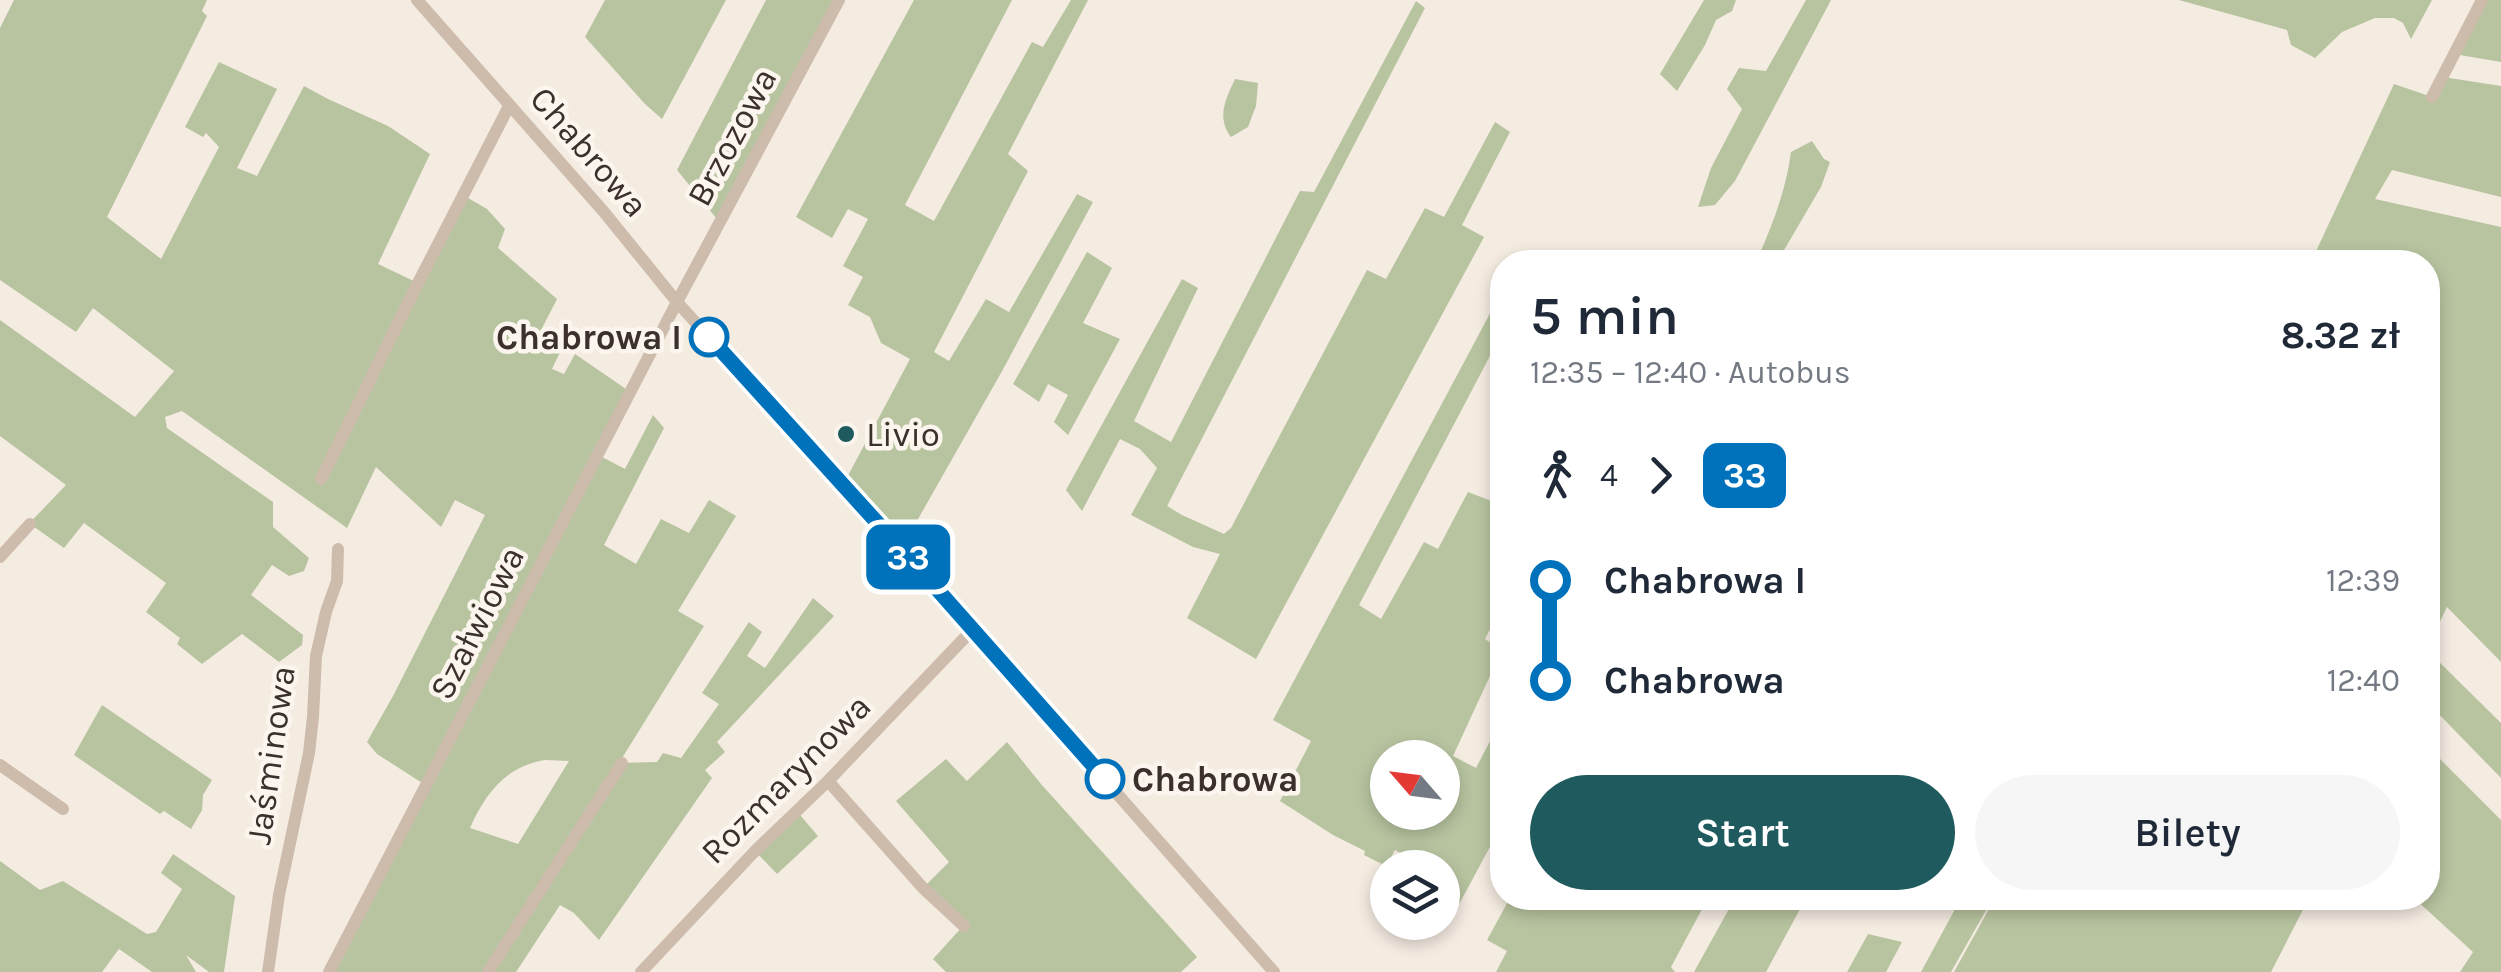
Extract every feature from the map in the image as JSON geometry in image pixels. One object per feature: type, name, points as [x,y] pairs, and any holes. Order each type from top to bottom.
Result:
[{"type":"street","name":"Chabrowa","points":[[417,0],[604,212],[677,302],[973,629],[1274,972]]},
{"type":"street","name":"Brzozowa","points":[[677,302],[839,0]]},
{"type":"street","points":[[2432,97],[2482,0]]},
{"type":"street","points":[[322,479],[509,106]]},
{"type":"street","name":"Szałwiowa","points":[[329,972],[677,302]]},
{"type":"street","points":[[0,557],[30,524]]},
{"type":"street","name":"Jaśminowa","points":[[268,972],[279,896],[309,753],[316,656],[336,582],[338,549]]},
{"type":"street","name":"Rozmarynowa","points":[[641,972],[973,629]]},
{"type":"street","points":[[488,972],[622,763]]},
{"type":"street","points":[[0,765],[63,809]]},
{"type":"street","points":[[828,781],[923,888],[964,926]]},
{"type":"green space","points":[[14,0],[207,0],[202,11],[207,16],[107,217],[161,259],[219,147],[206,133],[203,137],[185,127],[219,62],[277,89],[237,168],[257,176],[304,86],[388,126],[430,154],[378,264],[418,283],[468,198],[487,209],[505,229],[498,248],[557,299],[539,334],[564,344],[552,369],[564,374],[575,354],[626,389],[717,219],[677,170],[766,0],[839,0],[602,457],[625,469],[653,415],[664,428],[604,545],[636,564],[661,519],[689,533],[709,500],[736,516],[678,611],[704,626],[619,763],[657,762],[663,753],[681,758],[719,704],[702,693],[749,622],[762,632],[747,656],[765,668],[813,598],[834,616],[717,742],[725,752],[705,770],[712,778],[599,940],[574,913],[560,905],[516,972],[334,972],[427,786],[377,754],[367,742],[485,515],[455,500],[441,527],[376,467],[347,528],[182,411],[165,417],[167,428],[273,502],[273,527],[309,558],[304,571],[289,576],[272,565],[251,595],[303,635],[302,645],[279,662],[242,634],[202,664],[177,644],[180,638],[146,612],[166,583],[84,523],[64,548],[30,524],[21,532],[66,485],[0,436],[0,320],[135,417],[174,371],[93,308],[76,332],[0,280],[0,28]],"holes":[[[569,761],[518,844],[470,828],[490,793],[508,775],[531,763]]]},
{"type":"green space","points":[[605,0],[726,0],[662,119],[585,37]]},
{"type":"green space","points":[[914,0],[1012,0],[905,205],[934,221],[1032,42],[1043,47],[1071,0],[1088,0],[1008,154],[1028,171],[934,352],[949,361],[986,299],[1009,312],[1077,194],[1093,202],[901,549],[843,485],[910,359],[881,343],[870,317],[848,305],[863,277],[843,266],[868,219],[848,209],[832,238],[796,217]]},
{"type":"green space","points":[[1704,0],[1736,0],[1732,11],[1716,20],[1677,91],[1660,74]]},
{"type":"green space","points":[[1806,0],[1831,0],[1735,181],[1715,205],[1698,207],[1711,168],[1742,109],[1727,89],[1739,68],[1766,71]]},
{"type":"green space","points":[[2179,0],[2432,0],[2411,39],[2403,23],[2394,18],[2375,18],[2342,32],[2315,58],[2291,45],[2287,30]]},
{"type":"green space","points":[[2482,0],[2501,0],[2501,62],[2454,54]]},
{"type":"green space","points":[[1416,1],[1425,8],[1167,506],[1224,534],[1231,528],[1367,270],[1386,279],[1425,208],[1444,217],[1495,122],[1510,132],[1462,225],[1484,237],[1256,659],[1187,618],[1220,554],[1193,547],[1131,515],[1157,468],[1140,449],[1120,439],[1082,511],[1066,490],[1182,279],[1198,288],[1134,421],[1171,442],[1300,191],[1314,192]]},
{"type":"green space","points":[[2443,77],[2501,86],[2501,197],[2392,170],[2375,199],[2501,227],[2501,662],[2447,607],[2440,621],[2440,250],[2317,250],[2394,84],[2432,97]]},
{"type":"green space","points":[[1235,79],[1258,83],[1256,106],[1248,127],[1231,137],[1223,115]]},
{"type":"green space","points":[[1812,141],[1830,162],[1821,187],[1784,250],[1761,250],[1778,208],[1791,152]]},
{"type":"green space","points":[[1087,252],[1112,268],[1083,323],[1120,339],[1068,435],[1054,422],[1068,395],[1048,384],[1039,402],[1013,384]]},
{"type":"green space","points":[[1490,313],[1490,356],[1359,605],[1381,619],[1424,542],[1438,549],[1468,492],[1490,500],[1490,629],[1485,639],[1490,642],[1490,676],[1460,741],[1370,740],[1370,830],[1460,830],[1460,760],[1476,768],[1490,741],[1490,847],[1460,903],[1460,850],[1370,850],[1370,858],[1364,855],[1365,851],[1280,801],[1311,741],[1273,720]]},
{"type":"green space","points":[[2440,663],[2501,723],[2501,778],[2440,715]]},
{"type":"green space","points":[[102,705],[212,780],[191,829],[164,811],[160,814],[74,755]]},
{"type":"green space","points":[[1007,742],[1197,957],[1181,972],[946,972],[933,959],[963,926],[923,888],[949,862],[896,801],[946,759],[967,781]]},
{"type":"green space","points":[[2440,759],[2501,820],[2501,972],[2460,972],[2473,952],[2427,910],[2440,910]]},
{"type":"green space","points":[[800,815],[818,836],[777,874],[755,851]]},
{"type":"green space","points":[[173,854],[235,896],[224,972],[209,972],[186,955],[196,972],[152,972],[119,949],[102,972],[0,972],[0,861],[40,890],[63,881],[147,934],[156,932],[182,889],[161,873]]},
{"type":"green space","points":[[1503,910],[1702,910],[1671,967],[1675,972],[1496,972],[1507,951],[1487,940]]},
{"type":"green space","points":[[1728,910],[1800,910],[1766,972],[1694,972]]},
{"type":"green space","points":[[1955,910],[1986,910],[1951,972],[1921,972]]},
{"type":"green space","points":[[1988,910],[2303,910],[2271,972],[1954,972]]},
{"type":"green space","points":[[1868,934],[1902,942],[1886,972],[1847,972]]},
{"type":"bus line","name":"33","points":[[709,337],[1105,779]]},
{"type":"place","name":"Chabrowa I","points":[[709,337]]},
{"type":"place","name":"Livio","points":[[846,434]]},
{"type":"place","name":"Chabrowa","points":[[1105,779]]}]
